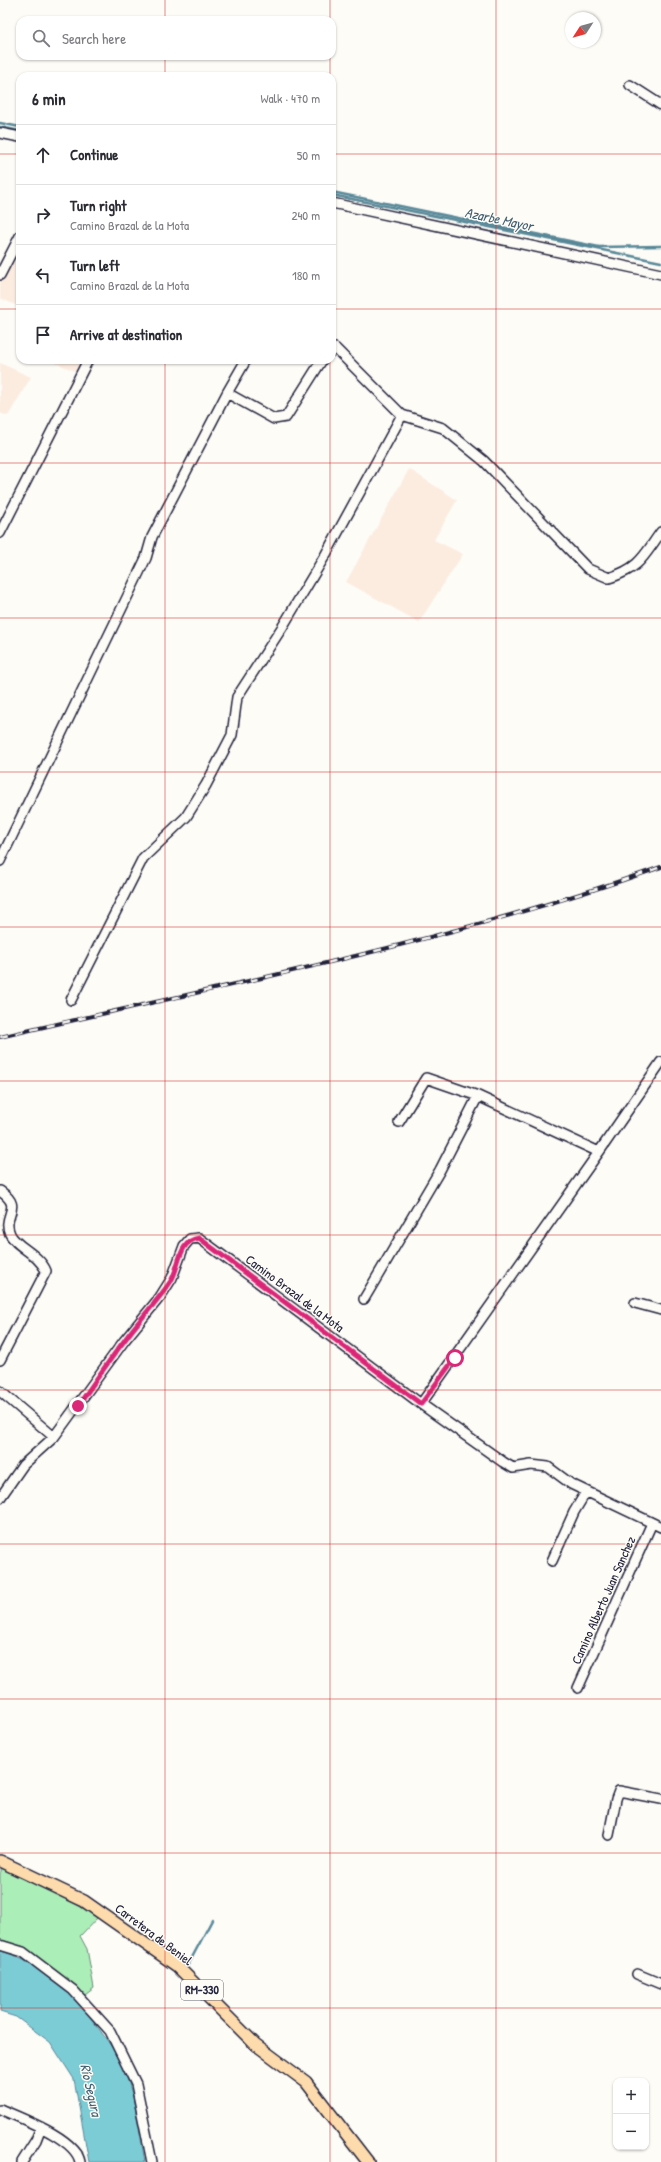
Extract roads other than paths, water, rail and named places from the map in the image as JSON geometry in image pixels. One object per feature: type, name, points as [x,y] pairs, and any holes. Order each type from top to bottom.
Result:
[{"type":"main road","name":"Carretera de Beniel","points":[[0,1861],[84,1902],[177,1966],[255,2044],[306,2082],[368,2162]]},
{"type":"street","points":[[630,85],[661,105]]},
{"type":"street","points":[[0,133],[16,137]]},
{"type":"street","points":[[336,204],[661,274]]},
{"type":"street","points":[[0,275],[16,244]]},
{"type":"street","points":[[336,349],[348,359],[402,415],[443,428],[484,461],[588,569],[609,578],[626,572],[638,564],[661,532]]},
{"type":"street","points":[[0,533],[86,364]]},
{"type":"street","points":[[0,861],[146,558],[152,537],[244,364]]},
{"type":"street","points":[[227,393],[274,419],[286,417],[319,364]]},
{"type":"street","points":[[71,1000],[143,858],[186,817],[206,785],[232,735],[237,697],[283,626],[326,554],[402,415]]},
{"type":"street","points":[[421,1404],[661,1062]]},
{"type":"street","points":[[399,1122],[426,1078],[478,1096],[599,1152]]},
{"type":"street","points":[[364,1299],[440,1170],[478,1096]]},
{"type":"street","points":[[0,1191],[10,1197],[13,1208],[7,1226],[10,1236],[42,1263],[46,1271],[0,1360]]},
{"type":"street","name":"Camino Brazal de la Mota","points":[[0,1498],[23,1465],[54,1437],[124,1341],[160,1297],[172,1278],[184,1246],[190,1239],[199,1238],[421,1404],[513,1468],[531,1465],[548,1467],[571,1484],[586,1492],[661,1527]]},
{"type":"street","points":[[635,1303],[661,1310]]},
{"type":"street","points":[[0,1391],[54,1437]]},
{"type":"street","points":[[552,1561],[574,1512],[586,1492]]},
{"type":"street","name":"Camino Alberto Juan Sanchez","points":[[578,1688],[652,1523]]},
{"type":"street","points":[[609,1835],[619,1791],[661,1799]]},
{"type":"street","points":[[0,1945],[23,1952],[73,1990],[110,2031],[136,2084],[152,2162]]},
{"type":"street","points":[[637,1974],[661,1984]]},
{"type":"street","points":[[0,2108],[41,2127],[63,2140],[79,2157],[80,2162]]},
{"type":"street","points":[[22,2162],[36,2140],[41,2127]]},
{"type":"water","name":"Río Segura","points":[[0,1950],[32,1965],[59,1984],[83,2008],[112,2047],[129,2082],[145,2162],[89,2162],[74,2079],[50,2042],[16,2017],[0,2012]]},
{"type":"waterway","name":"Azarbe Mayor","points":[[0,123],[16,126]]},
{"type":"waterway","name":"Azarbe Mayor","points":[[0,127],[16,130]]},
{"type":"waterway","name":"Azarbe Mayor","points":[[336,193],[599,247],[661,246]]},
{"type":"waterway","name":"Azarbe Mayor","points":[[336,196],[661,262]]},
{"type":"waterway","points":[[188,1965],[212,1920]]},
{"type":"railway","points":[[0,1037],[250,981],[416,941],[580,894],[661,867]]}]
